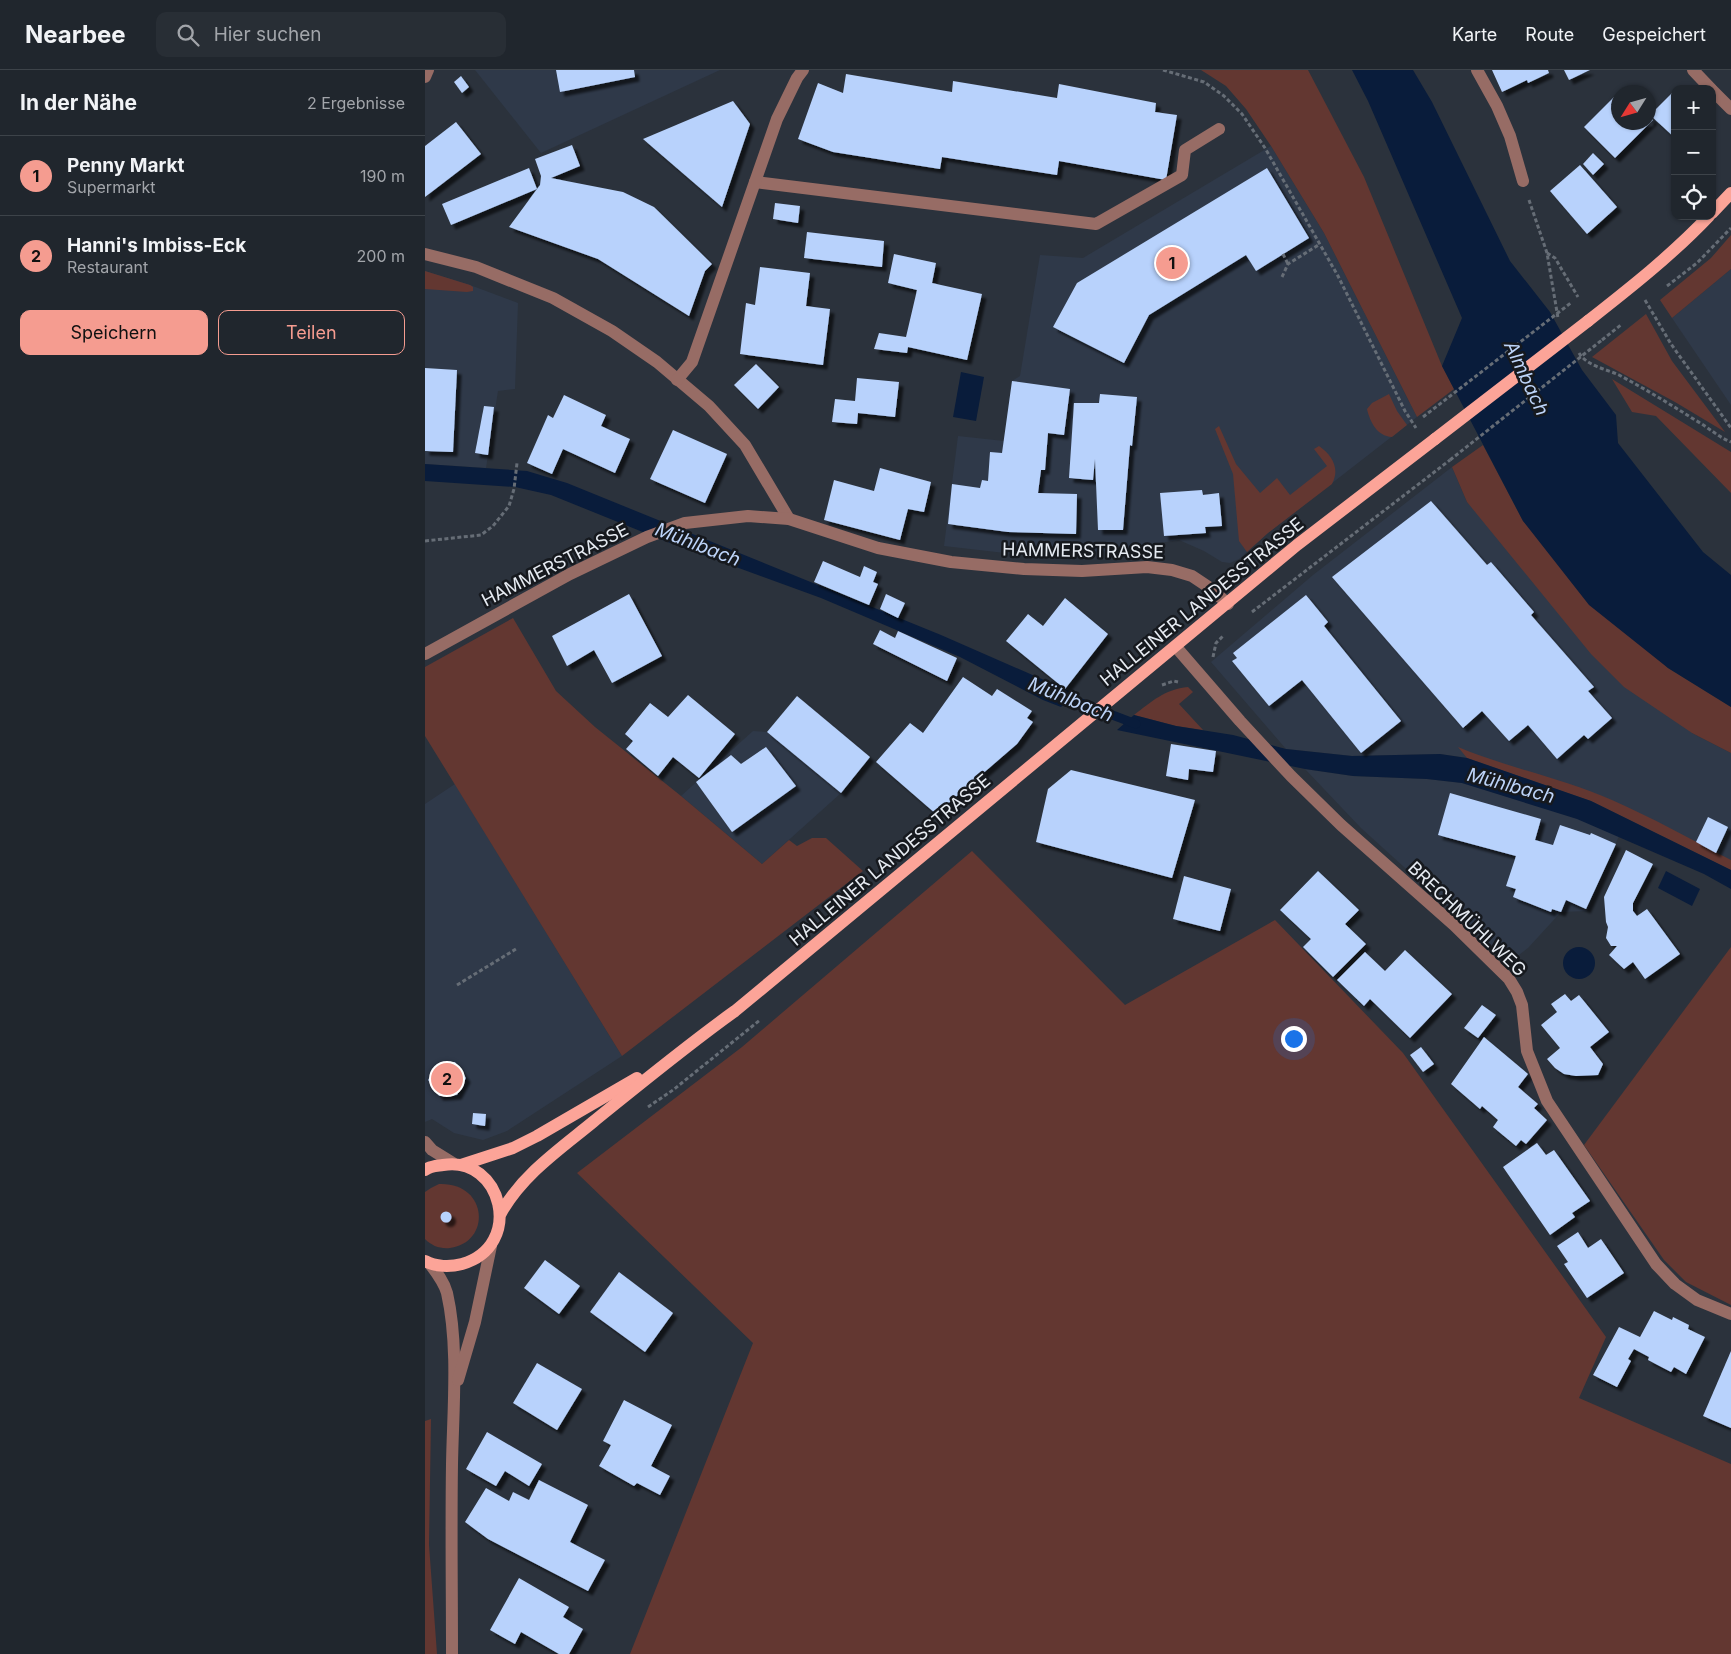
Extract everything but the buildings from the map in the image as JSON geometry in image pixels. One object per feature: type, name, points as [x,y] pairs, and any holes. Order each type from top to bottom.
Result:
[{"type":"main road","points":[[1716,209],[1731,193]]},
{"type":"main road","name":"HALLEINER LANDESSTRASSE","points":[[427,1262],[453,1267],[474,1261],[491,1246],[499,1230],[501,1213],[510,1197],[546,1160],[673,1056],[742,1004],[1297,545],[1635,285],[1705,220]]},
{"type":"main road","name":"HALLEINER LANDESSTRASSE","points":[[425,1170],[457,1164],[513,1148],[537,1136],[673,1056]]},
{"type":"main road","points":[[457,1164],[481,1175],[495,1192],[501,1213]]},
{"type":"street","points":[[425,77],[428,70]]},
{"type":"street","points":[[677,380],[692,362],[777,119],[797,78],[803,70]]},
{"type":"street","points":[[1477,70],[1497,106],[1510,136],[1523,181]]},
{"type":"street","points":[[1693,70],[1708,85]]},
{"type":"street","points":[[1716,93],[1731,109]]},
{"type":"street","points":[[755,182],[1096,224],[1182,175],[1185,150],[1219,129]]},
{"type":"street","points":[[425,254],[476,268],[553,298],[612,331],[657,362],[709,406],[745,445],[789,519]]},
{"type":"street","name":"HAMMERSTRASSE","points":[[425,654],[570,574],[647,537],[685,523],[749,516],[789,519],[878,548],[951,562],[1082,571],[1147,567],[1172,570],[1192,576],[1211,588],[1228,604]]},
{"type":"street","name":"BRECHMÜHLWEG","points":[[1176,647],[1240,721],[1341,825],[1447,919],[1509,979],[1522,1005],[1527,1052],[1547,1102],[1656,1264],[1675,1284],[1697,1300],[1731,1314]]},
{"type":"street","points":[[425,1142],[433,1150],[457,1164]]},
{"type":"street","points":[[455,1387],[473,1330],[491,1246]]},
{"type":"street","points":[[427,1262],[441,1279],[447,1292],[451,1324],[455,1387],[452,1470],[452,1654]]},
{"type":"path","points":[[1163,70],[1204,82],[1224,96],[1242,114],[1265,148],[1338,276],[1405,412],[1431,442]]},
{"type":"path","points":[[1282,277],[1289,264],[1320,244]]},
{"type":"path","points":[[1547,253],[1555,258],[1578,297]]},
{"type":"path","points":[[1283,254],[1289,264]]},
{"type":"path","points":[[1635,285],[1671,344],[1731,428]]},
{"type":"path","points":[[1423,417],[1572,302]]},
{"type":"path","points":[[1249,614],[1603,340]]},
{"type":"path","points":[[425,541],[481,535],[493,526],[509,506],[514,489],[517,463]]},
{"type":"path","points":[[1161,686],[1173,681],[1188,683],[1213,665],[1216,644],[1228,631]]},
{"type":"path","points":[[457,985],[516,949]]},
{"type":"shaded area","points":[[475,70],[720,70],[541,153]]},
{"type":"shaded area","points":[[1201,70],[1308,70],[1364,177],[1442,366],[1454,389],[1417,417],[1324,233],[1271,146],[1246,109],[1226,86]]},
{"type":"shaded area","points":[[1271,146],[1324,233],[1417,417],[1268,533],[1239,559],[1230,563],[1222,562],[1204,551],[1179,540],[1133,550],[1023,555],[944,546],[958,436],[1004,441],[1012,381],[1020,376],[1040,255],[1083,258]]},
{"type":"shaded area","points":[[1731,235],[1731,269],[1672,318],[1660,300],[1711,258]]},
{"type":"shaded area","points":[[1731,269],[1731,405],[1672,318]]},
{"type":"shaded area","points":[[425,271],[518,303],[515,389],[498,391],[486,468],[425,464]]},
{"type":"shaded area","points":[[425,271],[470,285],[473,287],[473,291],[425,289]]},
{"type":"shaded area","points":[[1646,314],[1672,361],[1725,432],[1675,402],[1592,357]]},
{"type":"shaded area","points":[[1612,379],[1731,452],[1731,493],[1656,416],[1632,412]]},
{"type":"shaded area","points":[[1389,394],[1397,411],[1407,425],[1392,437],[1382,434],[1375,428],[1367,409],[1372,403]]},
{"type":"shaded area","points":[[1219,426],[1236,464],[1260,493],[1277,478],[1290,495],[1327,466],[1314,449],[1319,446],[1334,463],[1335,473],[1332,484],[1268,533],[1247,552],[1239,541],[1233,474],[1215,429]]},
{"type":"shaded area","points":[[1483,445],[1523,521],[1668,668],[1731,707],[1731,753],[1692,733],[1624,687],[1591,654],[1467,502],[1452,467]]},
{"type":"shaded area","points":[[1452,467],[1467,502],[1692,733],[1731,753],[1731,870],[1591,801],[1467,758],[1440,754],[1352,756],[1286,749],[1211,662],[1313,575]]},
{"type":"shaded area","points":[[513,618],[556,691],[595,727],[762,864],[789,840],[797,846],[812,838],[826,838],[863,871],[622,1056],[425,736],[425,667]]},
{"type":"shaded area","points":[[1188,687],[1193,692],[1179,704],[1203,730],[1176,726],[1134,715],[1165,693]]},
{"type":"shaded area","points":[[753,731],[767,732],[841,793],[762,864],[681,796]]},
{"type":"shaded area","points":[[1458,747],[1574,785],[1612,800],[1731,860],[1731,870],[1591,801],[1467,758]]},
{"type":"shaded area","points":[[1305,769],[1353,776],[1427,779],[1462,783],[1577,818],[1619,836],[1587,911],[1561,912],[1528,948],[1506,965],[1479,935],[1361,828]]},
{"type":"shaded area","points":[[455,784],[622,1056],[507,1131],[483,1140],[454,1133],[432,1119],[425,1122],[425,804]]},
{"type":"shaded area","points":[[972,851],[1125,1005],[1275,920],[1403,1053],[1606,1337],[1579,1398],[1731,1464],[1731,1654],[630,1654],[753,1343],[577,1173],[742,1047]]},
{"type":"shaded area","points":[[1731,947],[1731,1305],[1686,1282],[1664,1260],[1584,1145]]},
{"type":"shaded area","points":[[439,1184],[455,1186],[467,1192],[475,1202],[479,1213],[478,1225],[473,1235],[464,1243],[450,1248],[430,1244],[425,1239],[425,1192]]},
{"type":"shaded area","points":[[431,1419],[429,1545],[437,1654],[425,1654],[425,1421]]},
{"type":"water","name":"Almbach","points":[[1352,70],[1413,70],[1432,102],[1510,261],[1550,312],[1582,370],[1616,415],[1618,443],[1703,552],[1731,575],[1731,707],[1668,668],[1589,605],[1523,521],[1442,366],[1462,318],[1368,101]]},
{"type":"water","points":[[961,372],[984,377],[976,421],[953,417]]},
{"type":"water","points":[[425,464],[527,471],[567,483],[941,635],[1076,694],[1061,707],[1043,700],[960,657],[821,598],[665,541],[551,495],[515,487],[425,481]]},
{"type":"water","points":[[1134,715],[1176,726],[1233,735],[1286,749],[1352,756],[1440,754],[1467,758],[1591,801],[1731,870],[1731,889],[1704,874],[1577,819],[1462,783],[1427,779],[1353,776],[1305,769],[1117,730]]},
{"type":"water","points":[[1666,871],[1700,889],[1692,906],[1658,888]]},
{"type":"water","points":[[1579,947],[1585,948],[1590,952],[1594,957],[1594,969],[1590,974],[1585,978],[1579,979],[1573,978],[1568,974],[1564,969],[1563,963],[1564,957],[1568,952],[1573,948]]},
{"type":"waterway","name":"Mühlbach","points":[[1060,695],[1136,724]]},
{"type":"place","name":"Penny Markt","points":[[1172,263]]},
{"type":"place","name":"Hanni's Imbiss-Eck","points":[[447,1079]]}]
